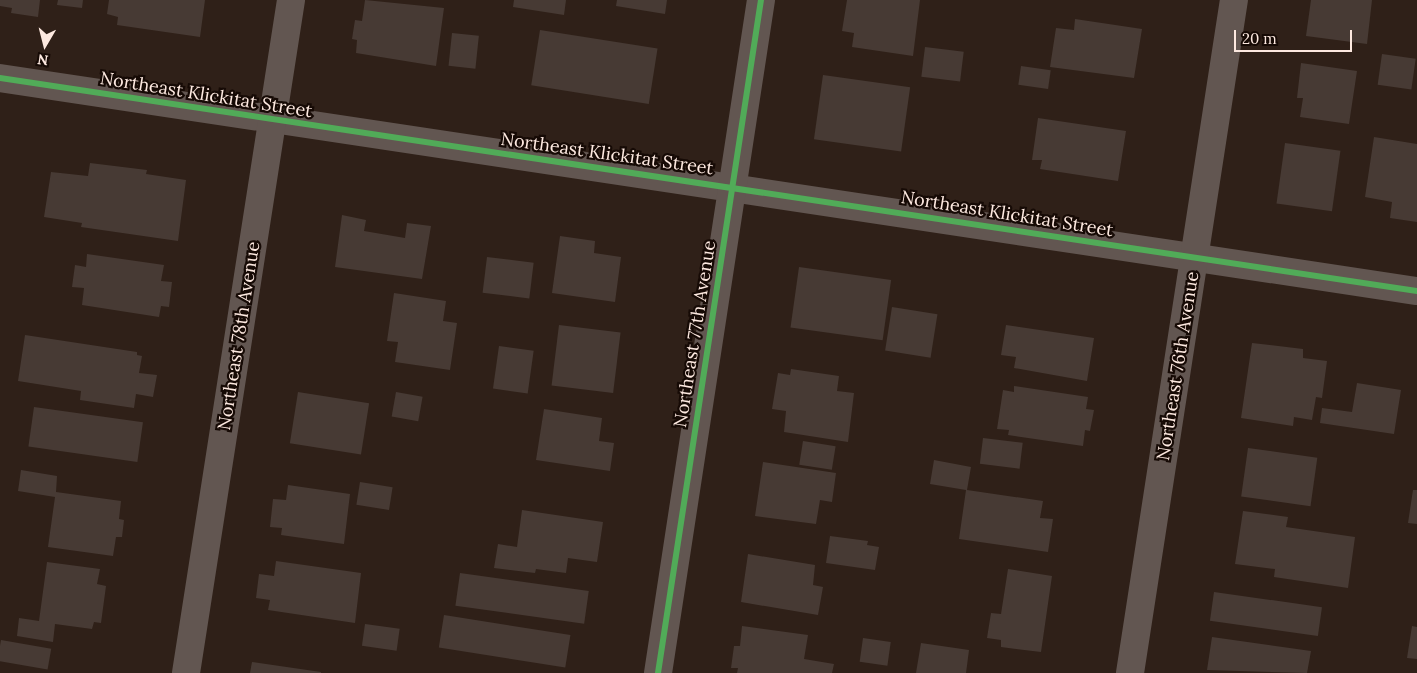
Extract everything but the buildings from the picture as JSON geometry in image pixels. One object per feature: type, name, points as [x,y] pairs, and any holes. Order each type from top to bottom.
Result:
[{"type":"street","name":"Northeast 78th Avenue","points":[[186,673],[291,0]]},
{"type":"street","name":"Northeast 77th Avenue","points":[[658,673],[761,0]]},
{"type":"street","name":"Northeast 76th Avenue","points":[[1130,673],[1234,0]]},
{"type":"street","name":"Northeast Klickitat Street","points":[[0,78],[1417,291]]},
{"type":"cycle path","points":[[658,673],[761,0]]},
{"type":"cycle path","points":[[0,78],[1417,291]]}]
